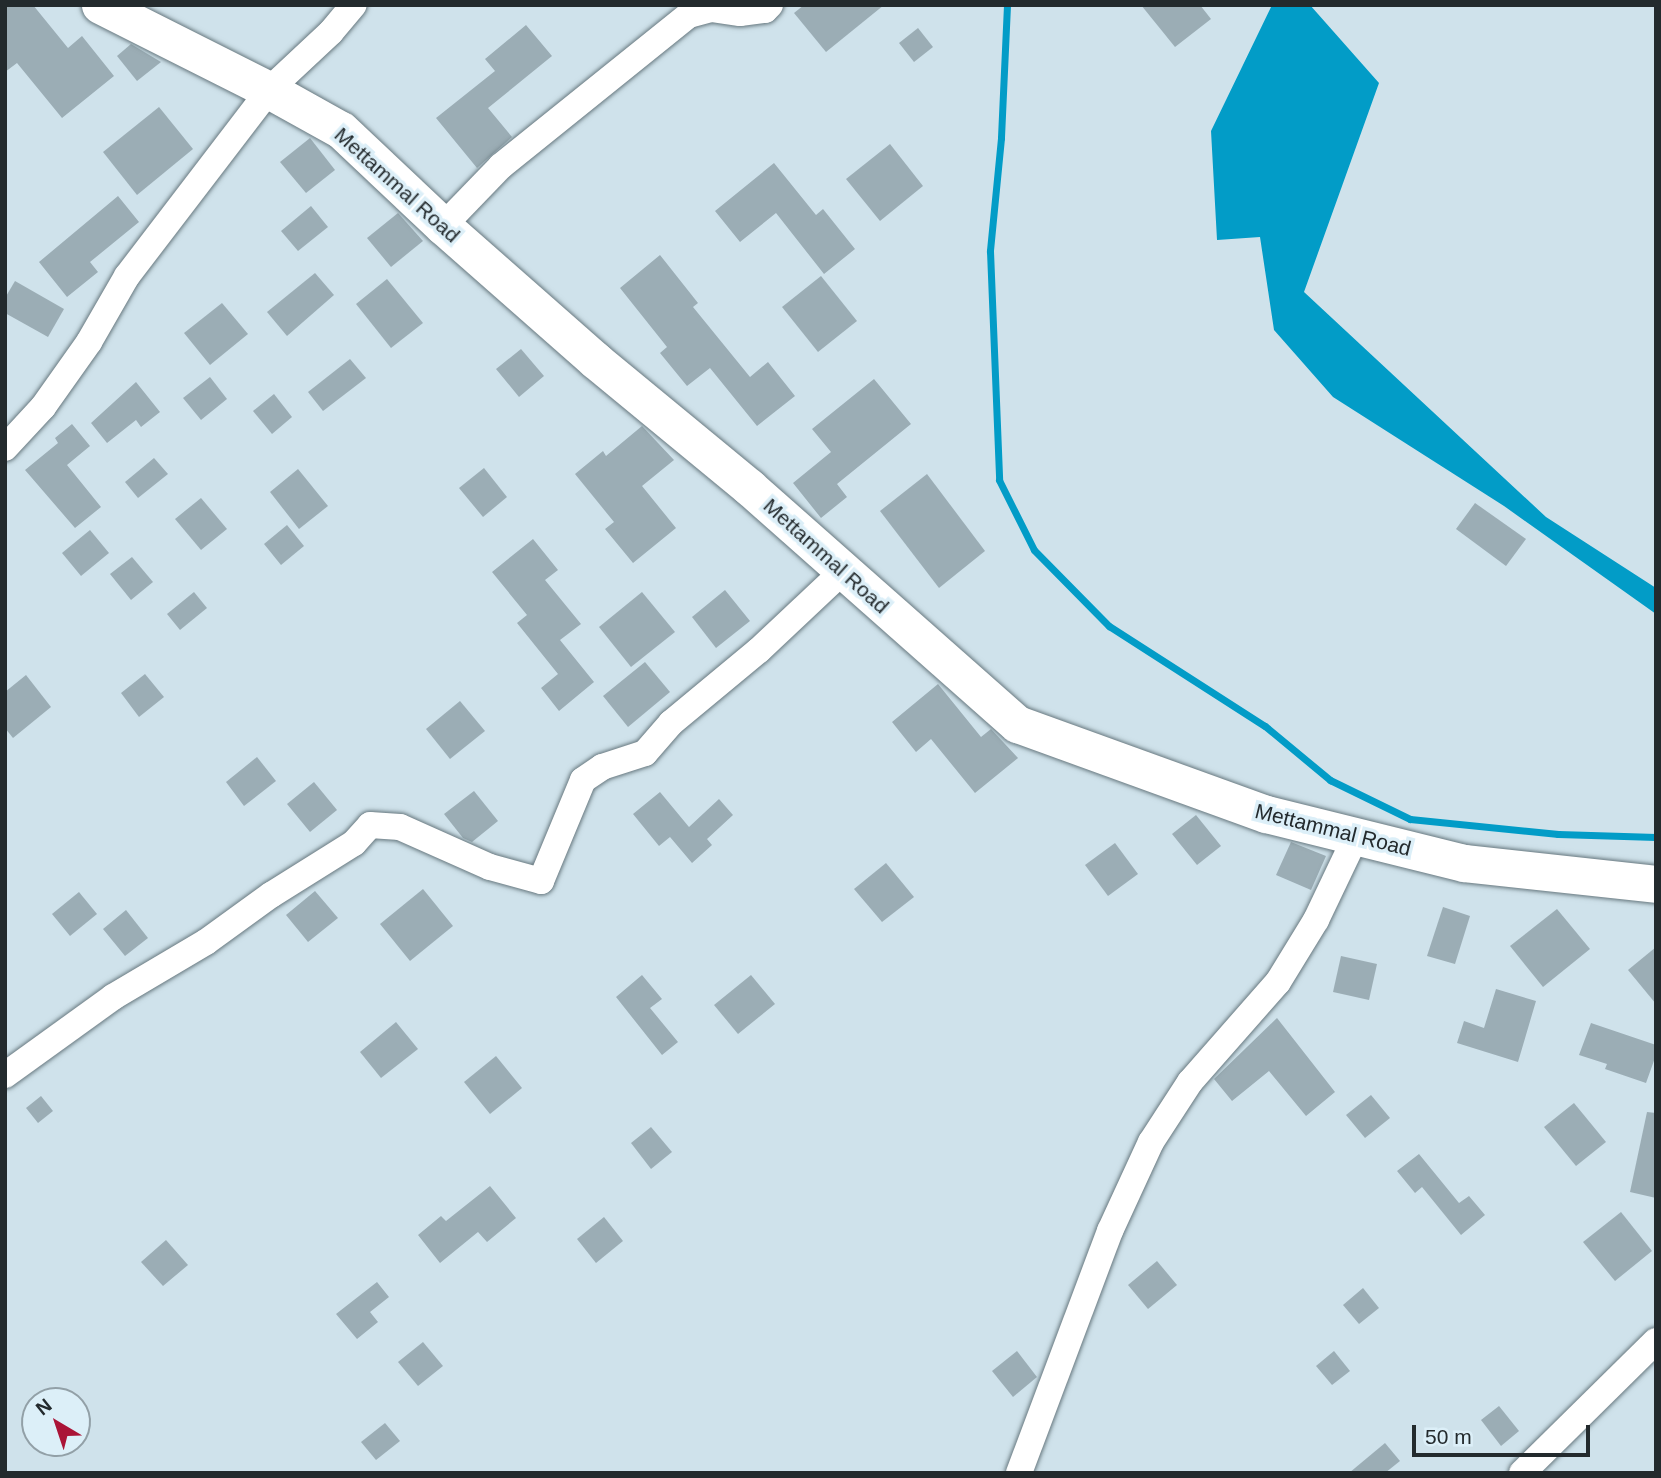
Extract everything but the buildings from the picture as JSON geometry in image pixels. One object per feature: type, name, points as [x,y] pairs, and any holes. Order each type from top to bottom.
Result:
[{"type":"main road","name":"Mettammal Road","points":[[100,5],[269,90],[341,130],[443,226],[1017,724],[1266,814],[1464,863],[1656,884]]},
{"type":"street","points":[[5,448],[43,407],[89,342],[127,276],[269,90],[331,32],[354,5]]},
{"type":"street","points":[[443,226],[501,166],[689,15],[711,9],[740,13],[765,10],[770,5]]},
{"type":"street","points":[[5,1075],[113,997],[206,942],[271,895],[354,843],[370,825],[400,827],[490,867],[541,881],[583,780],[602,766],[645,753],[671,723],[759,650],[843,571]]},
{"type":"street","points":[[1018,1473],[1110,1231],[1151,1142],[1190,1082],[1278,982],[1316,920],[1356,836]]},
{"type":"street","points":[[1522,1473],[1656,1341]]},
{"type":"water","points":[[1272,5],[1310,5],[1379,83],[1304,292],[1546,517],[1656,588],[1656,614],[1504,506],[1333,397],[1274,330],[1260,237],[1217,240],[1211,131]]},
{"type":"waterway","points":[[1007,5],[1001,138],[990,251],[999,480],[1034,550],[1109,626],[1265,726],[1330,780],[1410,819],[1558,834],[1656,837]]}]
